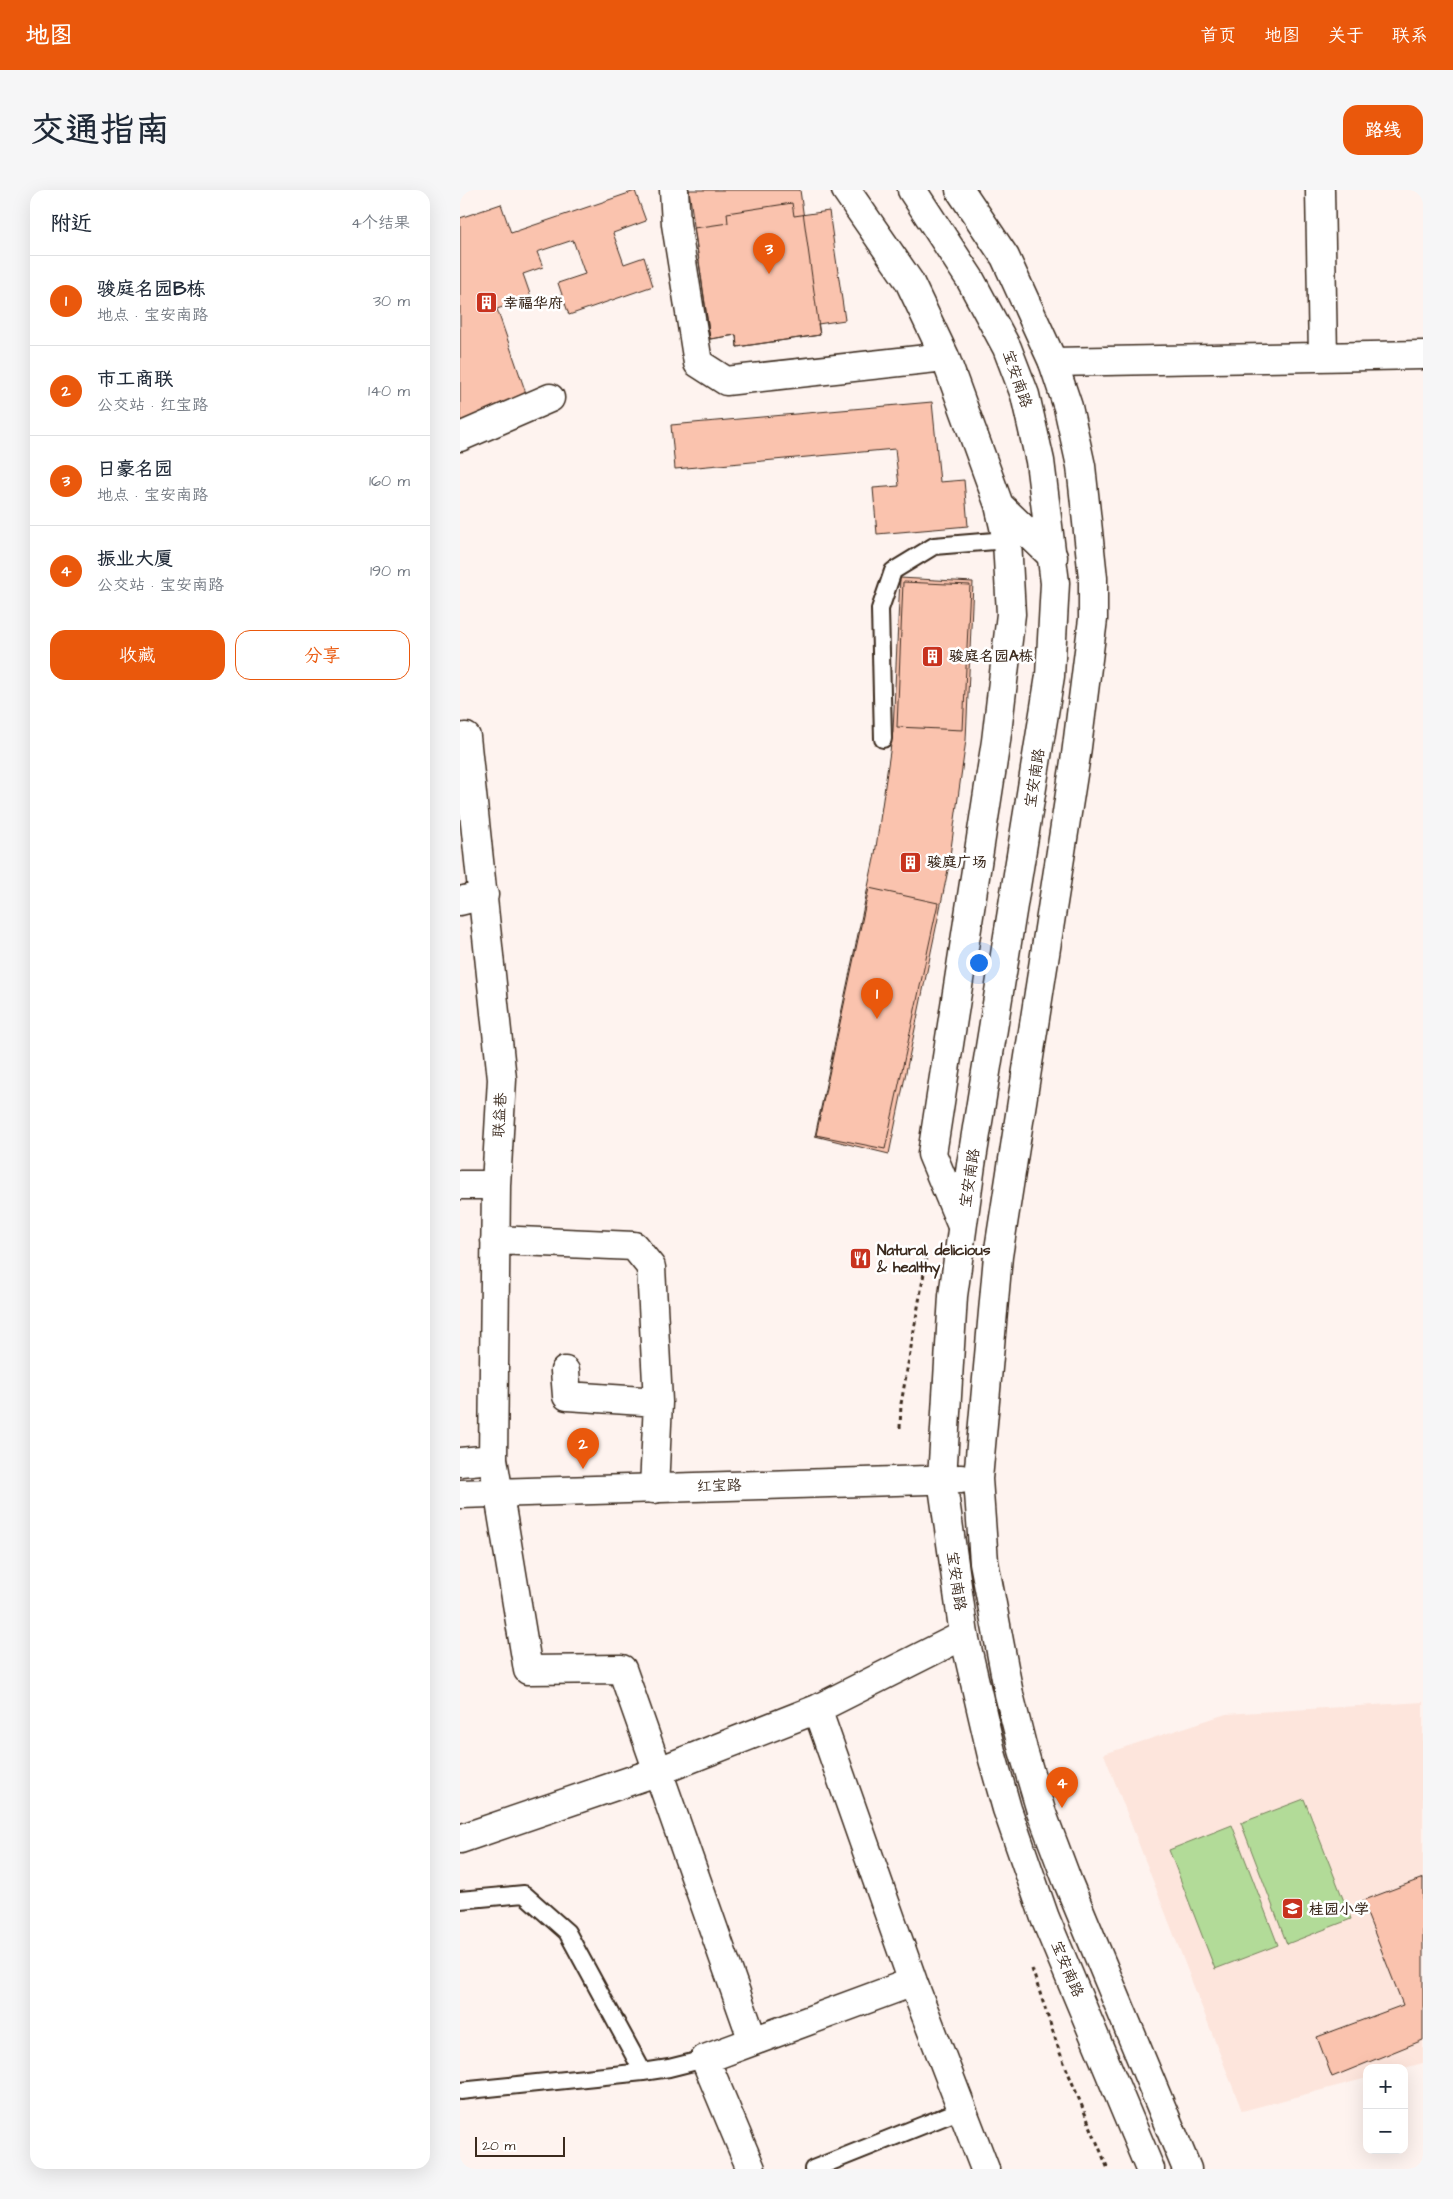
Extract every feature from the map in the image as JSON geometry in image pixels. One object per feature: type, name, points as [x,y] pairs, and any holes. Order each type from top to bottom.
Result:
[{"type":"street","points":[[674,190],[676,224],[698,363],[726,381],[945,358]]},
{"type":"street","points":[[846,190],[909,281],[945,358],[999,505],[1007,540],[1010,614],[996,741],[932,1154],[962,1226]]},
{"type":"street","name":"宝安南路","points":[[912,190],[970,279],[1007,348],[1025,395],[1040,461],[1055,583],[1048,685],[962,1226],[953,1296],[942,1479],[964,1635],[992,1756],[1022,1857],[1045,1918],[1150,2169]]},
{"type":"street","name":"宝安南路","points":[[960,190],[1004,258],[1052,362],[1068,407],[1081,466],[1092,568],[1093,619],[1075,765],[998,1256],[978,1479],[984,1562],[1009,1694],[1022,1750],[1042,1811],[1067,1880],[1187,2169]]},
{"type":"street","points":[[1320,190],[1323,356]]},
{"type":"street","points":[[1052,362],[1423,355]]},
{"type":"street","points":[[460,437],[550,398]]},
{"type":"street","points":[[999,505],[1052,557]]},
{"type":"street","name":"联益巷","points":[[466,738],[472,898],[502,1079],[496,1185],[493,1459],[528,1670],[622,1669],[659,1770]]},
{"type":"street","points":[[460,1185],[496,1185]]},
{"type":"street","points":[[495,1240],[634,1246],[651,1267],[658,1402],[654,1488]]},
{"type":"street","points":[[565,1371],[566,1396],[658,1402]]},
{"type":"street","points":[[460,1462],[493,1459]]},
{"type":"street","name":"红宝路","points":[[460,1494],[978,1479]]},
{"type":"street","points":[[460,1839],[659,1770],[817,1709],[964,1635]]},
{"type":"street","points":[[817,1709],[913,1982],[985,2169]]},
{"type":"street","points":[[659,1770],[753,2041]]},
{"type":"street","points":[[751,2169],[705,2058],[913,1982]]},
{"type":"lane","points":[[884,740],[880,609],[893,571],[934,546],[1007,540]]},
{"type":"lane","points":[[460,1900],[524,1894],[568,1932],[643,2072]]},
{"type":"lane","points":[[460,2091],[643,2072],[669,2068],[705,2058]]},
{"type":"lane","points":[[813,2169],[961,2110]]},
{"type":"path","points":[[900,1428],[900,1404],[928,1251]]},
{"type":"shaded area","name":"桂园小学","points":[[1423,1702],[1423,2063],[1408,2067],[1408,2064],[1363,2064],[1363,2079],[1242,2111],[1104,1754],[1226,1714]]},
{"type":"green space","points":[[1304,1799],[1351,1919],[1287,1944],[1241,1823]]},
{"type":"green space","points":[[1232,1825],[1278,1945],[1215,1969],[1169,1850]]},
{"type":"building","points":[[689,190],[800,190],[820,335],[737,347],[736,335],[710,339]]},
{"type":"building","name":"幸福华府","points":[[635,191],[646,221],[613,233],[624,264],[644,257],[653,286],[569,315],[558,283],[585,274],[573,240],[537,252],[543,267],[523,274],[531,297],[497,309],[529,402],[460,425],[460,218],[501,204],[511,233]]},
{"type":"building","points":[[792,203],[794,216],[829,211],[845,320],[818,324],[820,335],[737,347],[736,335],[710,339],[694,228],[728,223],[727,213]]},
{"type":"building","points":[[932,402],[940,482],[964,480],[968,526],[877,534],[873,488],[899,486],[895,449],[675,469],[671,425]]},
{"type":"building","name":"骏庭广场","points":[[900,578],[973,582],[966,740],[948,870],[889,1154],[815,1136],[875,854],[893,731]]},
{"type":"building","name":"骏庭名园A栋","points":[[903,582],[970,585],[963,730],[897,727]]},
{"type":"building","points":[[869,888],[938,903],[885,1149],[816,1135]]},
{"type":"building","points":[[1423,1878],[1423,2040],[1332,2077],[1317,2037],[1403,2005],[1362,1901]]},
{"type":"place","name":"日豪名园","points":[[769,274]]},
{"type":"place","name":"幸福华府","points":[[487,303]]},
{"type":"place","name":"骏庭名园A栋","points":[[933,656]]},
{"type":"place","name":"骏庭广场","points":[[911,862]]},
{"type":"place","name":"骏庭名园B栋","points":[[877,1019]]},
{"type":"place","name":"Natural, delicious & healthy","points":[[861,1259]]},
{"type":"place","name":"市工商联","points":[[583,1469]]},
{"type":"place","name":"振业大厦","points":[[1062,1808]]},
{"type":"place","name":"桂园小学","points":[[1293,1909]]}]
